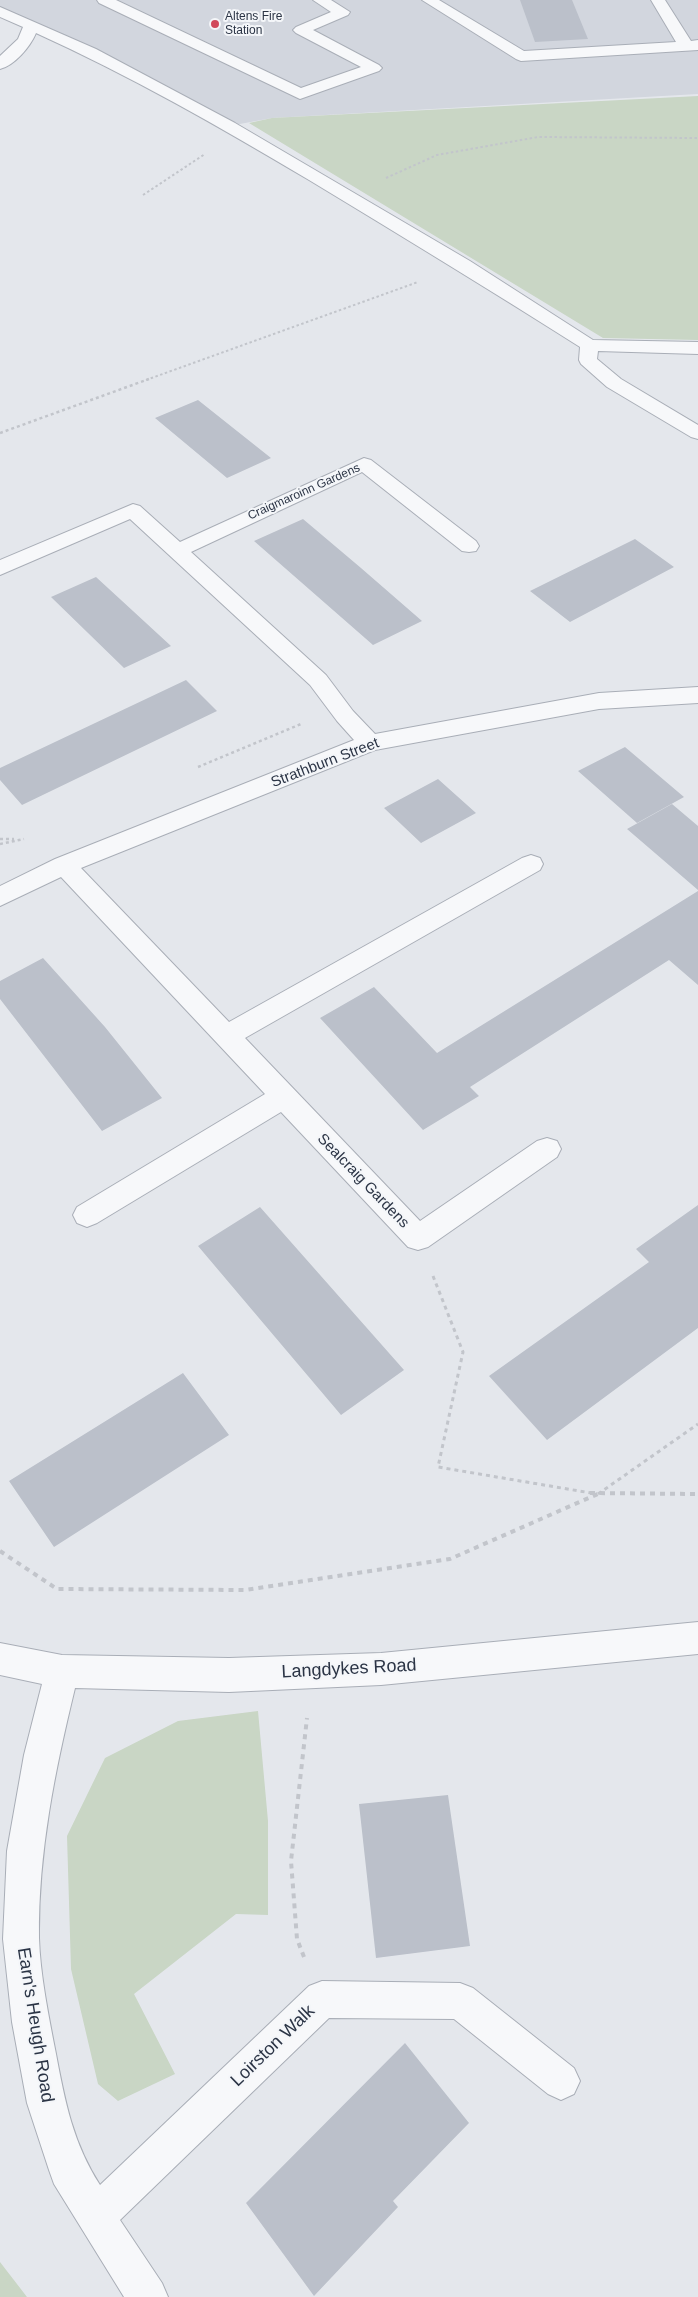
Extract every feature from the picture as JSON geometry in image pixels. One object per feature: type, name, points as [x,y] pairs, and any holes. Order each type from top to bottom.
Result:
[{"type":"street","points":[[104,0],[300,94],[374,68],[301,30],[343,12],[320,0]]},
{"type":"street","points":[[429,0],[521,56],[692,46]]},
{"type":"street","points":[[658,0],[692,46]]},
{"type":"street","points":[[0,11],[31,24],[165,90],[229,126],[464,265],[589,344],[698,348]]},
{"type":"street","points":[[0,64],[26,40],[30,34],[31,24]]},
{"type":"street","points":[[589,344],[588,360],[614,383],[698,433]]},
{"type":"street","name":"Craigmaroinn Gardens","points":[[179,550],[364,464],[469,546]]},
{"type":"street","points":[[0,568],[133,510],[179,550],[318,680],[345,716],[370,743]]},
{"type":"street","name":"Strathburn Street","points":[[0,897],[64,865],[370,743],[599,701],[698,695]]},
{"type":"street","points":[[226,1036],[531,864]]},
{"type":"street","name":"Sealcraig Gardens","points":[[64,865],[283,1098],[418,1238],[547,1149]]},
{"type":"street","points":[[87,1215],[283,1098]]},
{"type":"street","name":"Langdykes Road","points":[[0,1659],[62,1670],[228,1675],[381,1669],[698,1638]]},
{"type":"street","name":"Earn's Heugh Road","points":[[62,1670],[41,1755],[25,1851],[21,1939],[31,2022],[46,2103],[68,2170],[148,2297]]},
{"type":"street","name":"Loirston Walk","points":[[96,2216],[322,1999],[460,2001],[561,2081]]},
{"type":"path","points":[[144,195],[189,167],[218,145],[229,126]]},
{"type":"path","points":[[347,196],[437,155],[538,136],[698,138]]},
{"type":"path","points":[[0,433],[464,265]]},
{"type":"path","points":[[0,839],[24,839]]},
{"type":"path","points":[[418,1238],[463,1352],[438,1467],[598,1494],[698,1494]]},
{"type":"path","points":[[0,1552],[57,1589],[245,1590],[450,1559],[598,1494],[698,1424]]},
{"type":"path","points":[[312,1671],[291,1861],[297,1939],[322,1999]]},
{"type":"shaded area","points":[[0,0],[698,0],[698,94],[272,118],[229,126],[0,11]]},
{"type":"green space","points":[[698,96],[698,340],[603,338],[249,123],[272,118]]},
{"type":"green space","points":[[258,1711],[268,1821],[268,1915],[236,1914],[134,1994],[175,2074],[118,2101],[98,2084],[71,1969],[67,1836],[105,1758],[178,1721]]},
{"type":"green space","points":[[0,2262],[27,2297],[0,2297]]},
{"type":"building","points":[[520,0],[572,0],[588,39],[535,42]]},
{"type":"building","points":[[198,400],[271,458],[227,478],[155,418]]},
{"type":"building","points":[[303,519],[422,621],[373,645],[254,541]]},
{"type":"building","points":[[635,539],[674,567],[570,622],[530,591]]},
{"type":"building","points":[[96,577],[171,646],[124,668],[51,597]]},
{"type":"building","points":[[186,680],[217,711],[22,805],[0,780],[0,768]]},
{"type":"building","points":[[625,747],[684,797],[637,823],[578,771]]},
{"type":"building","points":[[438,779],[476,813],[421,843],[384,808]]},
{"type":"building","points":[[672,804],[698,826],[698,890],[627,829]]},
{"type":"building","points":[[698,891],[698,985],[669,960],[470,1087],[479,1096],[423,1130],[320,1018],[374,987],[437,1053]]},
{"type":"building","points":[[43,958],[105,1027],[162,1098],[102,1131],[0,999],[0,981]]},
{"type":"building","points":[[698,1205],[698,1328],[547,1440],[489,1376],[649,1262],[636,1249]]},
{"type":"building","points":[[260,1207],[404,1370],[341,1415],[198,1246]]},
{"type":"building","points":[[183,1373],[229,1435],[54,1547],[9,1481]]},
{"type":"building","points":[[448,1795],[470,1946],[376,1958],[359,1804]]},
{"type":"building","points":[[405,2043],[469,2123],[393,2201],[398,2207],[314,2296],[246,2203]]},
{"type":"place","name":"Altens Fire Station","points":[[215,24]]}]
